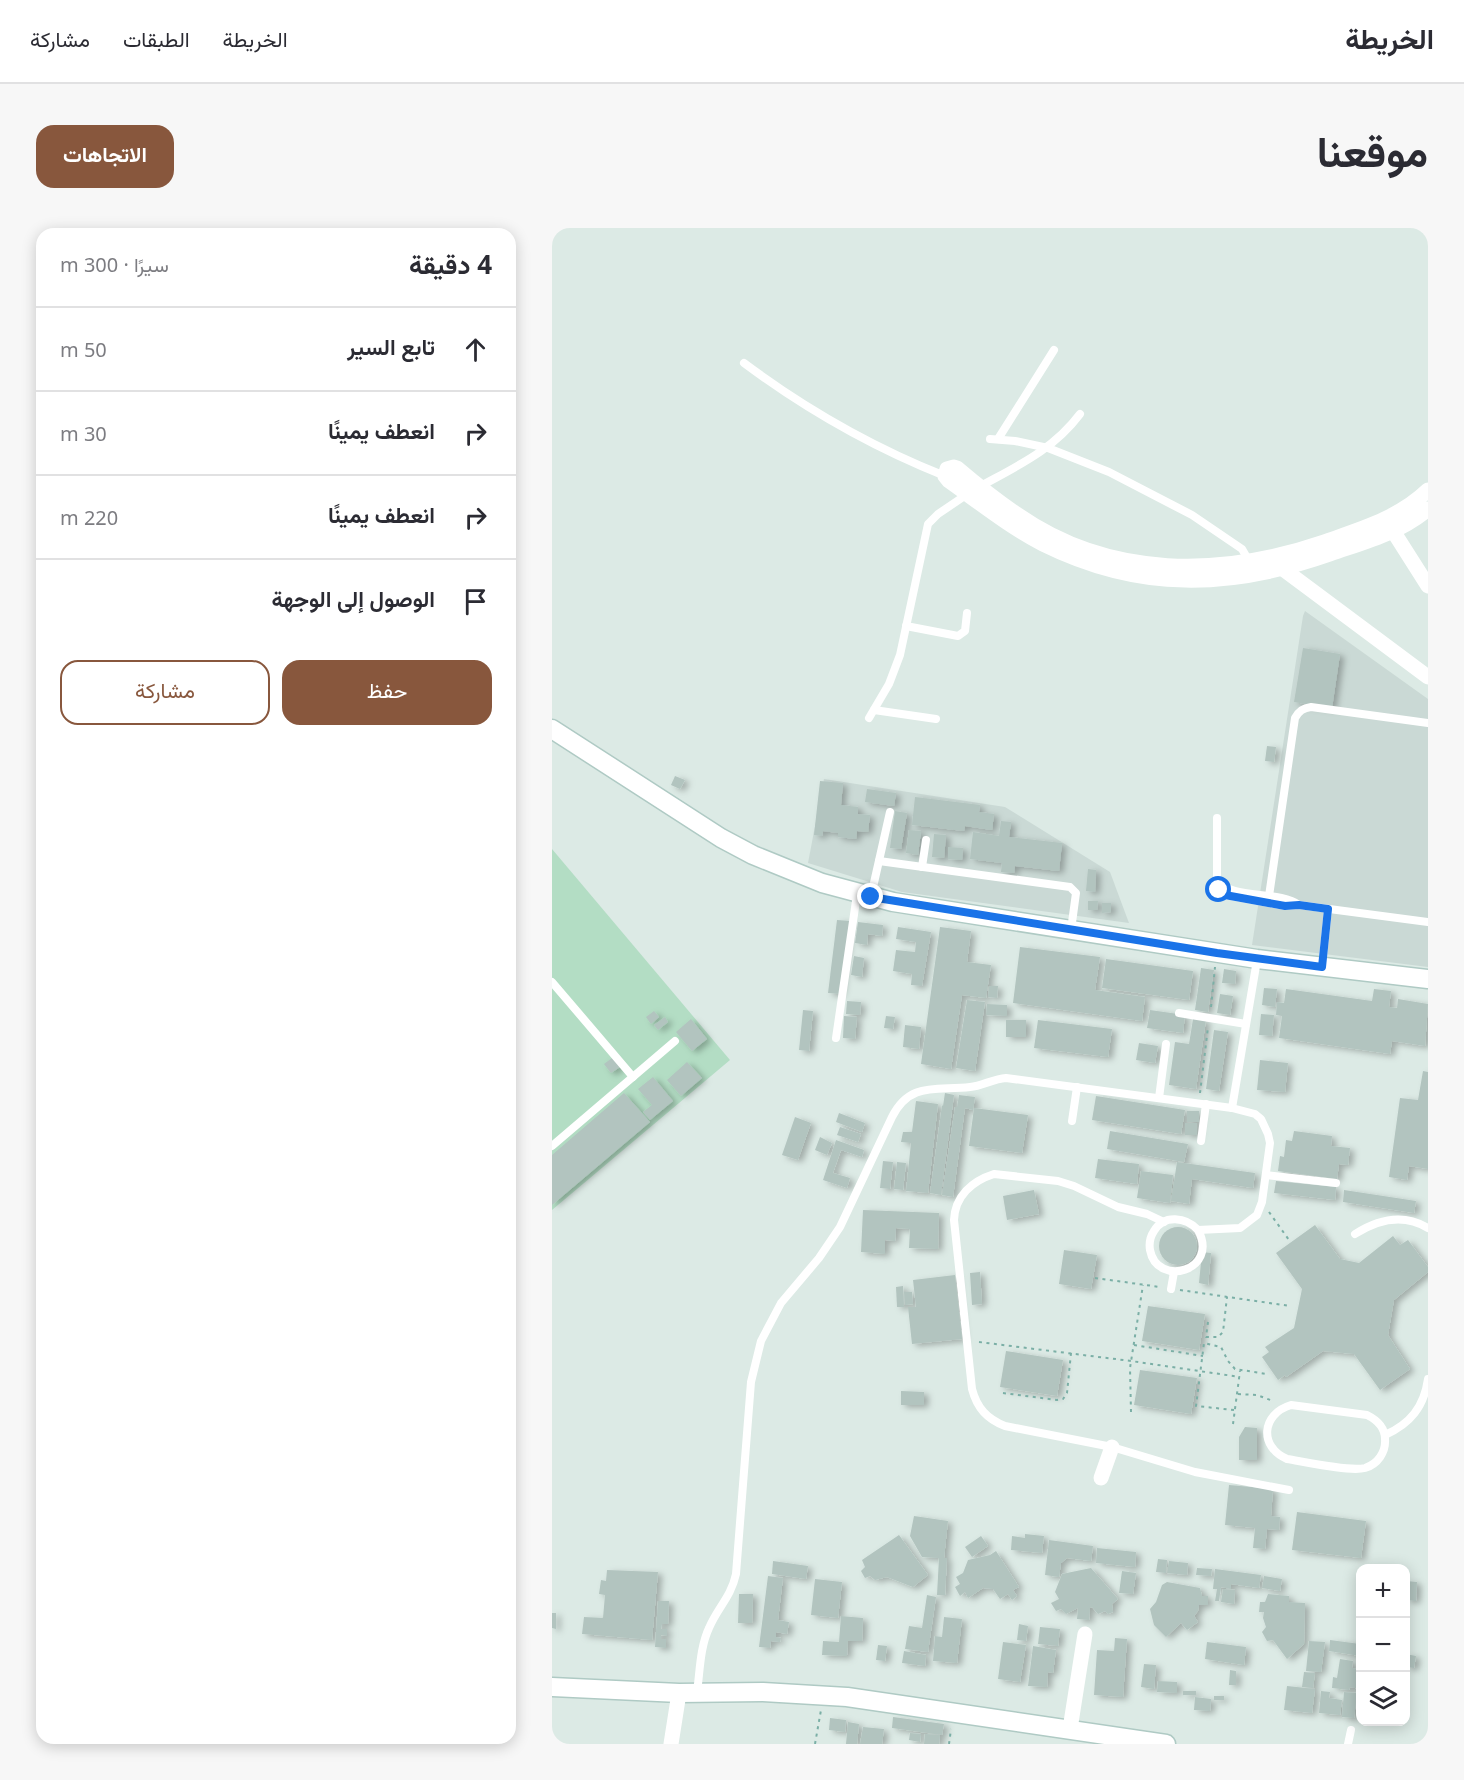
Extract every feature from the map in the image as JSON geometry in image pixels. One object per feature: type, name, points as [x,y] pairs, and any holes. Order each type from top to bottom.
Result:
[{"type":"street","points":[[945,476],[947,469],[954,467],[974,490],[1019,531],[1043,544],[1084,561],[1118,571],[1144,577],[1197,581],[1236,578],[1284,570],[1428,509]]},
{"type":"street","points":[[974,490],[1039,528],[1105,555],[1152,565],[1201,568],[1269,558],[1390,525],[1400,511],[1427,493]]},
{"type":"street","points":[[1390,525],[1428,586]]},
{"type":"street","points":[[1269,558],[1428,677]]},
{"type":"street","points":[[552,729],[737,846],[787,870],[864,895],[1257,959],[1428,979]]},
{"type":"street","points":[[1101,1478],[1112,1447]]},
{"type":"street","points":[[1070,1729],[1085,1634]]},
{"type":"street","points":[[552,1687],[679,1693],[763,1692],[823,1695],[902,1704],[1070,1729],[1103,1739],[1166,1744]]},
{"type":"street","points":[[671,1744],[679,1693]]},
{"type":"lane","points":[[1054,350],[994,439],[1048,448],[1109,472],[1168,501],[1238,546],[1245,552],[1249,561]]},
{"type":"lane","points":[[744,363],[798,401],[854,435],[945,476]]},
{"type":"lane","points":[[868,718],[895,670],[928,524],[938,514],[974,490],[1048,448],[1080,414]]},
{"type":"lane","points":[[906,626],[958,636],[965,631],[967,613]]},
{"type":"lane","points":[[1269,896],[1295,718],[1298,714],[1311,707],[1428,723]]},
{"type":"lane","points":[[874,710],[936,720]]},
{"type":"lane","points":[[836,1038],[864,895],[879,861],[890,812]]},
{"type":"lane","points":[[1217,818],[1216,878],[1219,890],[1225,895],[1285,906],[1299,905],[1428,922]]},
{"type":"lane","points":[[922,867],[926,840]]},
{"type":"lane","points":[[879,861],[1073,888],[1076,897],[1071,930]]},
{"type":"lane","points":[[1216,878],[1227,889],[1287,898],[1299,905]]},
{"type":"lane","points":[[1322,967],[1328,909]]},
{"type":"lane","points":[[1232,1108],[1257,959]]},
{"type":"lane","points":[[552,982],[633,1077]]},
{"type":"lane","points":[[1179,1013],[1246,1024]]},
{"type":"lane","points":[[552,1146],[675,1041]]},
{"type":"lane","points":[[1160,1098],[1166,1044]]},
{"type":"lane","points":[[697,1692],[705,1636],[731,1593],[736,1574],[751,1382],[761,1341],[781,1304],[819,1258],[840,1227],[896,1110],[908,1097],[923,1090],[973,1087],[999,1079],[1206,1104],[1255,1114],[1265,1126],[1270,1143],[1263,1202],[1257,1215],[1240,1228],[1198,1230]]},
{"type":"lane","points":[[1072,1121],[1077,1088]]},
{"type":"lane","points":[[1201,1141],[1206,1104]]},
{"type":"lane","points":[[1164,1222],[1147,1214],[1118,1207],[1058,1181],[1004,1174],[994,1174],[976,1181],[962,1194],[954,1212],[974,1397],[989,1418],[1005,1426],[1112,1447],[1195,1472],[1289,1490]]},
{"type":"lane","points":[[1266,1175],[1336,1183]]},
{"type":"lane","points":[[1179,1219],[1193,1224],[1198,1230],[1203,1244],[1199,1258],[1189,1269],[1174,1272],[1160,1266],[1155,1261],[1150,1246],[1153,1232],[1164,1222],[1179,1219]]},
{"type":"lane","points":[[1355,1234],[1375,1223],[1387,1220],[1411,1221],[1428,1228]]},
{"type":"lane","points":[[1171,1289],[1174,1272]]},
{"type":"lane","points":[[1385,1435],[1401,1427],[1414,1415],[1424,1400],[1428,1379]]},
{"type":"lane","points":[[1291,1406],[1367,1415],[1378,1422],[1385,1435],[1381,1455],[1371,1465],[1358,1469],[1287,1459],[1274,1451],[1268,1438],[1272,1417],[1284,1407],[1291,1406]]},
{"type":"lane","points":[[1348,1744],[1351,1730]]},
{"type":"path","points":[[1263,1202],[1289,1240]]},
{"type":"path","points":[[1095,1278],[1290,1306]]},
{"type":"path","points":[[1131,1412],[1131,1361],[1143,1285]]},
{"type":"path","points":[[1208,1322],[1206,1337],[1218,1337],[1223,1332],[1227,1297]]},
{"type":"path","points":[[967,1340],[1240,1377]]},
{"type":"path","points":[[1233,1410],[1196,1406],[1204,1343],[1219,1345],[1223,1348],[1231,1365],[1240,1371],[1267,1374]]},
{"type":"path","points":[[1134,1345],[1203,1356]]},
{"type":"path","points":[[1003,1393],[1063,1399],[1067,1393],[1071,1353]]},
{"type":"path","points":[[1233,1424],[1233,1410],[1238,1394],[1240,1371]]},
{"type":"path","points":[[1238,1394],[1257,1395],[1284,1407]]},
{"type":"path","points":[[815,1744],[823,1695]]},
{"type":"shaded area","points":[[1305,611],[1428,699],[1428,967],[1252,945]]},
{"type":"shaded area","points":[[824,779],[1005,807],[1110,872],[1129,923],[902,892],[808,863]]},
{"type":"green space","points":[[552,849],[730,1060],[552,1210]]},
{"type":"building","points":[[1303,648],[1340,654],[1332,708],[1294,702]]},
{"type":"building","points":[[1267,746],[1276,747],[1274,762],[1265,761]]},
{"type":"building","points":[[675,776],[685,780],[680,789],[671,785]]},
{"type":"building","points":[[820,781],[843,783],[841,805],[858,807],[858,814],[870,815],[868,832],[857,831],[856,839],[838,837],[838,833],[823,831],[822,836],[814,835]]},
{"type":"building","points":[[867,789],[896,793],[894,806],[865,802]]},
{"type":"building","points":[[915,797],[980,805],[979,812],[994,814],[992,830],[965,826],[964,831],[912,825]]},
{"type":"building","points":[[895,811],[907,813],[901,849],[890,848]]},
{"type":"building","points":[[1001,821],[1011,822],[1009,837],[1062,843],[1059,871],[1015,866],[1014,873],[1001,872],[1002,863],[970,859],[973,832],[999,836]]},
{"type":"building","points":[[909,830],[921,831],[918,855],[906,853]]},
{"type":"building","points":[[934,834],[946,835],[944,858],[932,857]]},
{"type":"building","points":[[948,847],[963,848],[962,860],[948,859]]},
{"type":"building","points":[[1088,869],[1096,870],[1095,892],[1086,891]]},
{"type":"building","points":[[1088,901],[1098,901],[1097,910],[1088,910]]},
{"type":"building","points":[[1102,903],[1111,903],[1111,912],[1102,913]]},
{"type":"building","points":[[837,920],[850,921],[840,994],[828,993]]},
{"type":"building","points":[[858,922],[883,925],[882,936],[868,934],[867,945],[855,943]]},
{"type":"building","points":[[898,927],[931,932],[922,986],[911,985],[912,974],[893,971],[896,950],[915,952],[916,942],[896,939]]},
{"type":"building","points":[[940,927],[971,931],[967,962],[991,965],[986,998],[962,995],[951,1069],[921,1064]]},
{"type":"building","points":[[1020,947],[1100,957],[1095,990],[1145,997],[1142,1021],[1013,1003]]},
{"type":"building","points":[[854,956],[864,958],[862,977],[851,975]]},
{"type":"building","points":[[1106,959],[1193,971],[1189,1000],[1102,988]]},
{"type":"building","points":[[1201,968],[1214,970],[1208,1012],[1195,1010]]},
{"type":"building","points":[[1224,969],[1236,971],[1235,984],[1222,983]]},
{"type":"building","points":[[989,986],[998,986],[997,998],[988,997]]},
{"type":"building","points":[[1264,988],[1277,989],[1275,1007],[1262,1005]]},
{"type":"building","points":[[1286,989],[1372,1001],[1374,989],[1391,991],[1389,1007],[1397,1008],[1398,999],[1428,1004],[1425,1046],[1392,1041],[1390,1054],[1279,1038],[1282,1016],[1276,1015],[1277,1002],[1284,1003]]},
{"type":"building","points":[[1220,994],[1233,996],[1230,1015],[1217,1013]]},
{"type":"building","points":[[967,1000],[985,1002],[975,1071],[956,1068]]},
{"type":"building","points":[[847,1001],[861,1002],[860,1015],[846,1014]]},
{"type":"building","points":[[987,1004],[1007,1005],[1007,1016],[986,1015]]},
{"type":"building","points":[[803,1010],[813,1011],[809,1051],[799,1050]]},
{"type":"building","points":[[1150,1010],[1185,1015],[1183,1033],[1147,1028]]},
{"type":"building","points":[[654,1011],[659,1017],[651,1024],[646,1017]]},
{"type":"building","points":[[1261,1014],[1274,1015],[1272,1036],[1259,1035]]},
{"type":"building","points":[[844,1016],[857,1017],[855,1039],[843,1038]]},
{"type":"building","points":[[886,1016],[895,1017],[893,1029],[884,1028]]},
{"type":"building","points":[[665,1017],[668,1022],[658,1030],[654,1025]]},
{"type":"building","points":[[691,1019],[707,1039],[692,1051],[676,1032]]},
{"type":"building","points":[[1193,1019],[1206,1020],[1196,1089],[1169,1085],[1175,1042],[1189,1044]]},
{"type":"building","points":[[1006,1020],[1026,1020],[1026,1037],[1006,1037]]},
{"type":"building","points":[[1038,1020],[1112,1029],[1108,1057],[1034,1048]]},
{"type":"building","points":[[905,1025],[921,1027],[919,1049],[903,1047]]},
{"type":"building","points":[[1214,1030],[1228,1032],[1219,1091],[1206,1089]]},
{"type":"building","points":[[1139,1043],[1158,1046],[1155,1063],[1136,1060]]},
{"type":"building","points":[[612,1058],[620,1067],[611,1073],[604,1064]]},
{"type":"building","points":[[1260,1060],[1288,1063],[1285,1092],[1257,1090]]},
{"type":"building","points":[[687,1062],[702,1078],[681,1096],[667,1080]]},
{"type":"building","points":[[1423,1071],[1428,1072],[1428,1169],[1409,1166],[1407,1180],[1389,1177],[1400,1098],[1418,1100]]},
{"type":"building","points":[[653,1077],[673,1101],[650,1120],[643,1112],[652,1105],[638,1089]]},
{"type":"building","points":[[624,1093],[650,1122],[552,1205],[552,1155]]},
{"type":"building","points":[[945,1093],[954,1095],[941,1195],[930,1193]]},
{"type":"building","points":[[959,1095],[975,1097],[973,1110],[965,1108],[953,1197],[942,1195],[955,1107],[957,1107]]},
{"type":"building","points":[[1096,1096],[1185,1110],[1181,1134],[1092,1120]]},
{"type":"building","points":[[916,1101],[938,1104],[928,1193],[906,1191],[911,1143],[901,1142],[903,1132],[912,1132]]},
{"type":"building","points":[[974,1108],[1028,1115],[1022,1153],[969,1146]]},
{"type":"building","points":[[1187,1111],[1199,1111],[1199,1122],[1187,1122]]},
{"type":"building","points":[[839,1113],[865,1123],[862,1132],[836,1122]]},
{"type":"building","points":[[795,1117],[811,1123],[798,1160],[782,1155]]},
{"type":"building","points":[[1185,1123],[1197,1123],[1197,1135],[1185,1135]]},
{"type":"building","points":[[840,1127],[861,1134],[858,1142],[837,1135]]},
{"type":"building","points":[[1110,1131],[1188,1144],[1184,1162],[1107,1149]]},
{"type":"building","points":[[1294,1131],[1332,1136],[1331,1146],[1350,1148],[1348,1165],[1339,1164],[1337,1179],[1278,1171],[1280,1156],[1284,1157],[1286,1140],[1292,1141]]},
{"type":"building","points":[[820,1137],[832,1143],[827,1155],[815,1150]]},
{"type":"building","points":[[836,1140],[864,1150],[862,1157],[841,1150],[833,1173],[850,1178],[847,1188],[823,1180]]},
{"type":"building","points":[[1098,1159],[1139,1164],[1137,1184],[1095,1178]]},
{"type":"building","points":[[883,1161],[893,1162],[890,1189],[880,1188]]},
{"type":"building","points":[[897,1162],[906,1163],[903,1190],[894,1189]]},
{"type":"building","points":[[1177,1162],[1255,1173],[1253,1188],[1192,1179],[1189,1204],[1171,1201]]},
{"type":"building","points":[[1141,1171],[1173,1175],[1170,1203],[1137,1198]]},
{"type":"building","points":[[1276,1181],[1336,1187],[1335,1200],[1274,1193]]},
{"type":"building","points":[[1034,1190],[1039,1214],[1007,1220],[1003,1196]]},
{"type":"building","points":[[1344,1190],[1416,1201],[1414,1213],[1343,1202]]},
{"type":"building","points":[[863,1210],[939,1213],[938,1249],[909,1248],[910,1229],[896,1228],[895,1241],[885,1240],[885,1254],[861,1252]]},
{"type":"building","points":[[1315,1225],[1340,1259],[1359,1263],[1393,1236],[1400,1245],[1408,1240],[1428,1267],[1428,1272],[1394,1300],[1388,1335],[1410,1369],[1380,1390],[1354,1354],[1323,1351],[1286,1377],[1285,1375],[1278,1380],[1262,1357],[1269,1352],[1265,1347],[1294,1328],[1302,1289],[1276,1253]]},
{"type":"building","points":[[1178,1227],[1191,1233],[1197,1246],[1191,1259],[1178,1265],[1165,1259],[1159,1246],[1165,1233]]},
{"type":"building","points":[[1064,1250],[1097,1255],[1091,1289],[1059,1284]]},
{"type":"building","points":[[1202,1252],[1211,1253],[1208,1285],[1199,1283]]},
{"type":"building","points":[[980,1272],[982,1304],[972,1305],[970,1273]]},
{"type":"building","points":[[955,1275],[962,1339],[912,1344],[908,1307],[916,1307],[913,1280]]},
{"type":"building","points":[[903,1286],[904,1307],[897,1307],[896,1287]]},
{"type":"building","points":[[904,1292],[912,1292],[913,1304],[905,1305]]},
{"type":"building","points":[[1148,1306],[1205,1314],[1199,1350],[1142,1341]]},
{"type":"building","points":[[1006,1351],[1063,1360],[1057,1396],[1000,1387]]},
{"type":"building","points":[[1140,1370],[1197,1378],[1191,1414],[1134,1405]]},
{"type":"building","points":[[901,1391],[924,1392],[924,1405],[901,1405]]},
{"type":"building","points":[[1245,1427],[1257,1428],[1257,1460],[1239,1460],[1239,1437]]},
{"type":"building","points":[[1229,1485],[1273,1489],[1271,1516],[1280,1517],[1279,1530],[1267,1529],[1265,1549],[1253,1548],[1255,1528],[1225,1525]]},
{"type":"building","points":[[1297,1512],[1366,1521],[1361,1558],[1292,1550]]},
{"type":"building","points":[[914,1516],[948,1521],[944,1558],[947,1558],[945,1595],[937,1595],[939,1558],[922,1557],[910,1536]]},
{"type":"building","points":[[1025,1534],[1044,1536],[1042,1553],[1011,1550],[1012,1536],[1025,1538]]},
{"type":"building","points":[[899,1535],[928,1575],[913,1587],[887,1577],[875,1580],[870,1576],[865,1578],[861,1571],[865,1567],[862,1560]]},
{"type":"building","points":[[981,1536],[988,1546],[972,1557],[965,1547]]},
{"type":"building","points":[[1049,1540],[1093,1546],[1091,1561],[1067,1558],[1061,1563],[1059,1577],[1045,1575]]},
{"type":"building","points":[[1097,1548],[1136,1552],[1135,1567],[1096,1563]]},
{"type":"building","points":[[996,1551],[1019,1587],[1013,1590],[1017,1596],[1012,1600],[1008,1594],[1000,1599],[993,1589],[983,1588],[968,1598],[965,1592],[960,1596],[955,1587],[960,1584],[956,1577],[963,1573],[968,1560],[990,1555]]},
{"type":"building","points":[[1158,1559],[1167,1560],[1166,1573],[1156,1572]]},
{"type":"building","points":[[773,1561],[808,1566],[806,1579],[772,1574]]},
{"type":"building","points":[[1169,1561],[1188,1563],[1187,1575],[1167,1573]]},
{"type":"building","points":[[1091,1568],[1118,1599],[1112,1604],[1113,1612],[1108,1614],[1105,1611],[1098,1614],[1092,1607],[1089,1620],[1077,1619],[1078,1608],[1066,1614],[1061,1609],[1056,1611],[1051,1603],[1059,1599],[1055,1592],[1062,1574]]},
{"type":"building","points":[[1197,1568],[1212,1569],[1211,1576],[1196,1575]]},
{"type":"building","points":[[1215,1569],[1261,1575],[1259,1588],[1231,1584],[1231,1589],[1221,1587],[1219,1601],[1215,1601],[1217,1589],[1213,1589]]},
{"type":"building","points":[[607,1570],[658,1572],[652,1640],[582,1634],[584,1617],[603,1618],[605,1595],[599,1594],[601,1580],[606,1581]]},
{"type":"building","points":[[1122,1571],[1136,1573],[1133,1594],[1119,1593]]},
{"type":"building","points":[[768,1576],[783,1578],[778,1620],[789,1622],[787,1634],[776,1632],[776,1637],[781,1638],[780,1642],[771,1641],[770,1648],[759,1647]]},
{"type":"building","points":[[1264,1576],[1282,1579],[1280,1591],[1262,1588]]},
{"type":"building","points":[[815,1579],[842,1582],[838,1618],[811,1615]]},
{"type":"building","points":[[1410,1581],[1417,1582],[1416,1601],[1410,1600]]},
{"type":"building","points":[[1167,1582],[1200,1588],[1202,1596],[1208,1596],[1208,1605],[1199,1605],[1194,1616],[1198,1622],[1187,1630],[1181,1623],[1166,1637],[1154,1625],[1150,1609],[1156,1602],[1162,1585]]},
{"type":"building","points":[[1223,1589],[1235,1590],[1234,1604],[1221,1602]]},
{"type":"building","points":[[739,1594],[753,1594],[752,1623],[738,1623]]},
{"type":"building","points":[[1268,1594],[1289,1596],[1289,1602],[1305,1603],[1304,1644],[1287,1659],[1273,1640],[1267,1641],[1262,1632],[1266,1627],[1264,1612],[1259,1612],[1260,1602],[1265,1602]]},
{"type":"building","points":[[927,1595],[936,1597],[928,1652],[905,1649],[909,1626],[922,1628]]},
{"type":"building","points":[[658,1601],[669,1601],[668,1624],[662,1624],[661,1629],[667,1629],[667,1636],[661,1635],[661,1639],[666,1639],[666,1648],[655,1647]]},
{"type":"building","points":[[552,1613],[556,1613],[556,1629],[552,1628]]},
{"type":"building","points":[[841,1616],[863,1618],[862,1641],[848,1641],[847,1656],[822,1655],[823,1641],[839,1642]]},
{"type":"building","points":[[944,1617],[962,1619],[957,1663],[933,1661],[935,1636],[942,1637]]},
{"type":"building","points":[[1019,1624],[1028,1626],[1026,1641],[1017,1640]]},
{"type":"building","points":[[1040,1627],[1060,1629],[1058,1646],[1038,1644]]},
{"type":"building","points":[[1115,1638],[1127,1639],[1123,1697],[1094,1695],[1097,1650],[1114,1651]]},
{"type":"building","points":[[1330,1640],[1356,1643],[1356,1655],[1329,1651]]},
{"type":"building","points":[[1309,1641],[1325,1642],[1321,1672],[1306,1671]]},
{"type":"building","points":[[1003,1642],[1026,1645],[1020,1682],[998,1679]]},
{"type":"building","points":[[1207,1642],[1246,1647],[1244,1665],[1205,1659]]},
{"type":"building","points":[[878,1645],[887,1646],[885,1661],[876,1660]]},
{"type":"building","points":[[1033,1646],[1056,1650],[1053,1673],[1048,1672],[1047,1687],[1028,1686]]},
{"type":"building","points":[[904,1651],[926,1655],[925,1666],[902,1663]]},
{"type":"building","points":[[1410,1655],[1416,1656],[1414,1668],[1410,1668]]},
{"type":"building","points":[[1340,1659],[1353,1661],[1352,1668],[1356,1668],[1356,1688],[1350,1687],[1349,1690],[1332,1688],[1333,1677],[1337,1678]]},
{"type":"building","points":[[1144,1664],[1156,1665],[1154,1689],[1141,1687]]},
{"type":"building","points":[[1230,1670],[1236,1671],[1236,1685],[1229,1685]]},
{"type":"building","points":[[1304,1672],[1315,1673],[1313,1688],[1302,1687]]},
{"type":"building","points":[[1158,1681],[1177,1682],[1177,1693],[1157,1692]]},
{"type":"building","points":[[1287,1686],[1315,1689],[1312,1713],[1284,1710]]},
{"type":"building","points":[[1183,1691],[1196,1691],[1196,1695],[1183,1695]]},
{"type":"building","points":[[1321,1691],[1330,1692],[1329,1698],[1342,1700],[1340,1715],[1319,1713]]},
{"type":"building","points":[[1344,1692],[1356,1693],[1354,1718],[1342,1717]]},
{"type":"building","points":[[1214,1696],[1224,1696],[1224,1700],[1214,1700]]},
{"type":"building","points":[[1195,1697],[1211,1699],[1210,1711],[1194,1710]]},
{"type":"building","points":[[893,1717],[944,1724],[942,1735],[892,1728]]},
{"type":"building","points":[[830,1718],[846,1720],[845,1732],[829,1730]]},
{"type":"building","points":[[848,1722],[859,1724],[857,1744],[846,1744]]},
{"type":"building","points":[[863,1727],[884,1729],[882,1744],[860,1744]]},
{"type":"building","points":[[910,1733],[921,1734],[920,1742],[909,1740]]},
{"type":"building","points":[[925,1734],[940,1735],[939,1744],[924,1744]]},
{"type":"route","points":[[871,897],[1217,953],[1322,967],[1328,909],[1280,905],[1225,895],[1219,890]]}]
